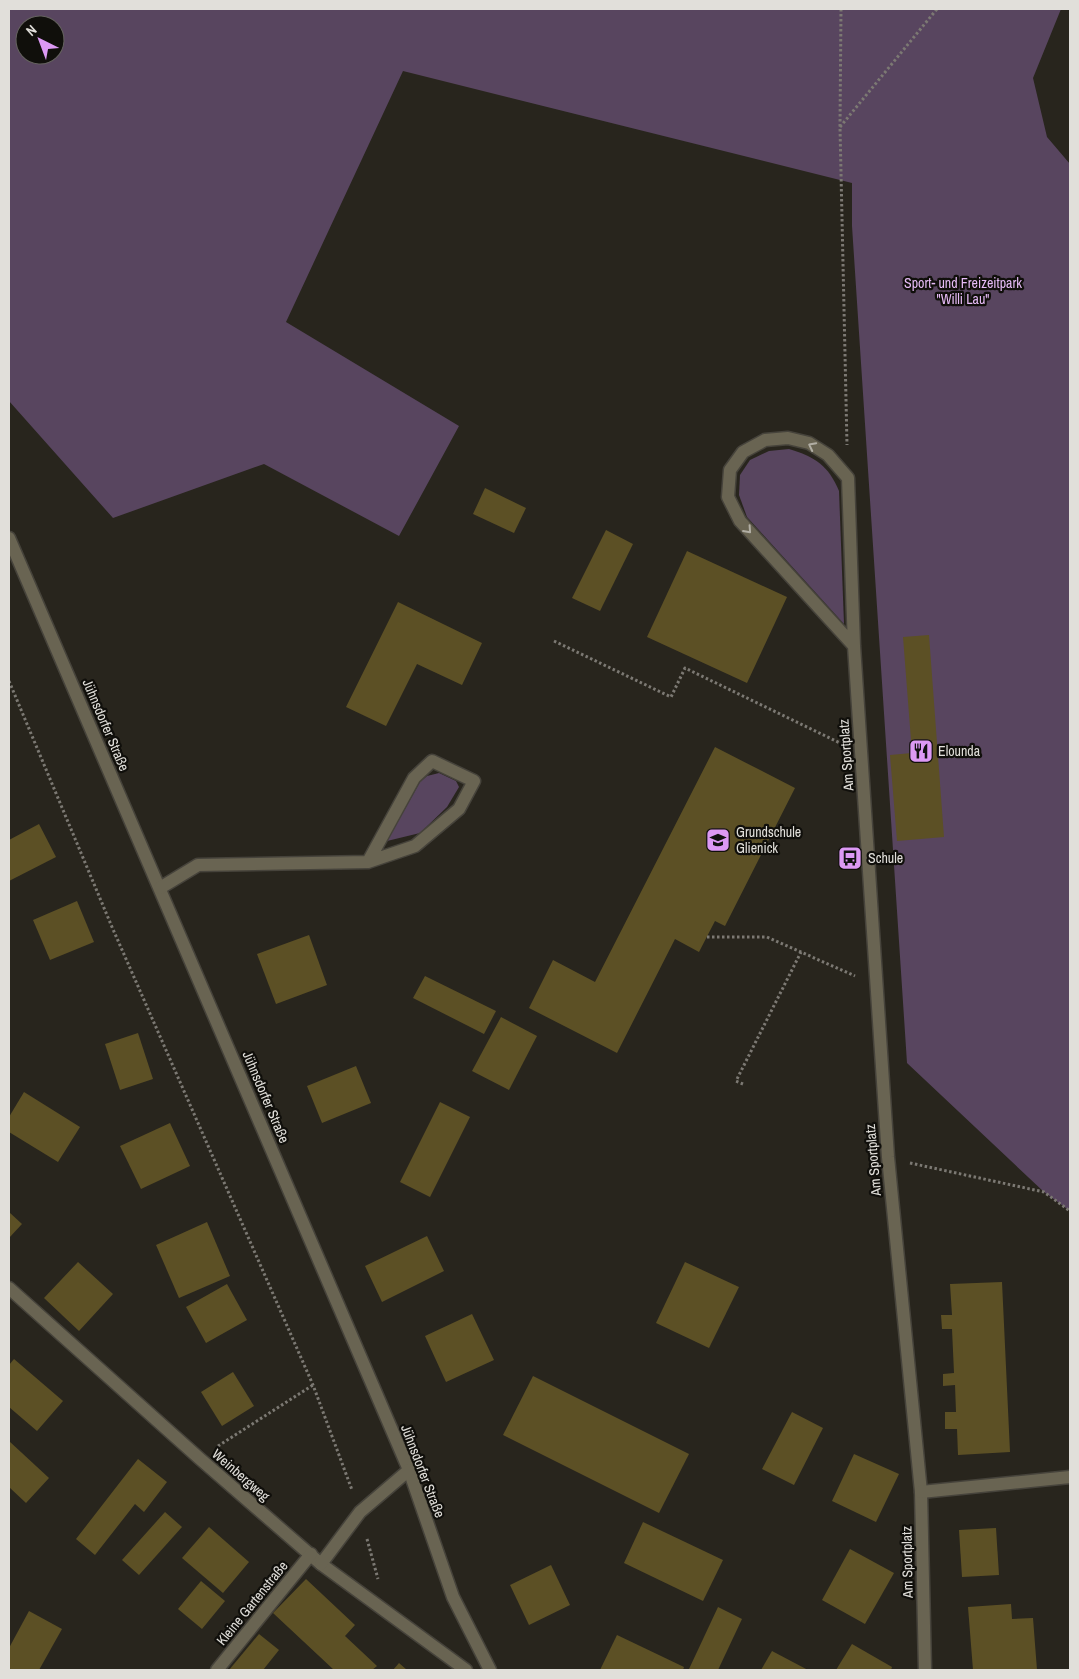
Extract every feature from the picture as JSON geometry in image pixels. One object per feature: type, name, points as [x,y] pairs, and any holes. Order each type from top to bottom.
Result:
[{"type":"street","points":[[848,478],[828,455],[809,443],[788,438],[765,440],[743,452],[730,470],[728,497],[740,521],[854,646]]},
{"type":"street","name":"Am Sportplatz","points":[[848,478],[854,646],[888,1158],[921,1492],[925,1670]]},
{"type":"street","name":"Jühnsdorfer Straße","points":[[9,538],[409,1470],[453,1597],[490,1670]]},
{"type":"street","points":[[160,888],[198,865],[368,862],[415,846],[459,809],[474,782],[432,761],[414,778],[368,862]]},
{"type":"street","name":"Weinbergweg","points":[[9,1288],[321,1564],[466,1670]]},
{"type":"street","points":[[321,1564],[360,1512],[409,1470]]},
{"type":"street","points":[[921,1492],[1070,1477]]},
{"type":"street","name":"Kleine Gartenstraße","points":[[217,1670],[310,1554]]},
{"type":"path","points":[[841,9],[840,128],[848,478]]},
{"type":"path","points":[[840,128],[937,9]]},
{"type":"path","points":[[554,641],[671,697],[685,668],[861,753]]},
{"type":"path","points":[[9,681],[112,926],[313,1384],[360,1512],[386,1612]]},
{"type":"path","points":[[706,937],[767,937],[877,985]]},
{"type":"path","points":[[743,1084],[736,1081],[801,952]]},
{"type":"path","points":[[888,1158],[1044,1192],[1070,1211]]},
{"type":"path","points":[[199,1458],[313,1384]]},
{"type":"green space","name":"Sport- und Freizeitpark \"Willi Lau\"","points":[[9,9],[1061,9],[1033,78],[1047,137],[1070,164],[1070,1211],[1044,1192],[907,1063],[852,226],[852,183],[403,71],[286,322],[459,426],[399,536],[264,464],[113,518],[9,401]]},
{"type":"green space","points":[[789,449],[806,455],[820,463],[835,482],[839,491],[844,624],[747,517],[739,495],[740,475],[750,460],[769,451]]},
{"type":"green space","points":[[439,773],[456,781],[459,787],[447,807],[420,833],[387,841],[420,782],[427,776]]},
{"type":"building","points":[[485,488],[526,508],[514,533],[473,514]]},
{"type":"building","points":[[606,530],[633,544],[600,611],[572,598]]},
{"type":"building","points":[[687,551],[787,597],[747,683],[647,637]]},
{"type":"building","points":[[398,602],[482,643],[462,685],[417,664],[386,726],[346,707]]},
{"type":"building","points":[[929,635],[944,837],[897,841],[890,755],[912,753],[903,637]]},
{"type":"building","points":[[715,747],[795,788],[725,926],[715,921],[699,952],[675,939],[617,1053],[529,1008],[553,960],[595,982]]},
{"type":"building","points":[[39,824],[56,857],[9,881],[9,840]]},
{"type":"building","points":[[77,901],[94,942],[50,960],[33,920]]},
{"type":"building","points":[[309,935],[327,985],[276,1004],[257,954]]},
{"type":"building","points":[[425,976],[496,1011],[484,1034],[413,998]]},
{"type":"building","points":[[501,1017],[537,1036],[509,1090],[472,1071]]},
{"type":"building","points":[[138,1033],[153,1079],[120,1090],[105,1044]]},
{"type":"building","points":[[356,1066],[371,1103],[322,1123],[307,1086]]},
{"type":"building","points":[[24,1092],[80,1127],[58,1162],[9,1132],[9,1117]]},
{"type":"building","points":[[440,1102],[470,1117],[430,1197],[400,1182]]},
{"type":"building","points":[[170,1123],[190,1166],[141,1189],[120,1146]]},
{"type":"building","points":[[9,1212],[22,1224],[9,1238]]},
{"type":"building","points":[[207,1222],[230,1276],[179,1298],[156,1245]]},
{"type":"building","points":[[427,1236],[444,1271],[382,1302],[365,1266]]},
{"type":"building","points":[[78,1262],[113,1294],[79,1331],[44,1298]]},
{"type":"building","points":[[685,1262],[739,1287],[709,1348],[656,1323]]},
{"type":"building","points":[[1002,1282],[1010,1452],[958,1455],[957,1429],[945,1429],[945,1412],[956,1412],[955,1385],[943,1386],[943,1374],[954,1373],[952,1329],[942,1329],[941,1315],[952,1315],[950,1284]]},
{"type":"building","points":[[227,1284],[247,1320],[206,1343],[186,1307]]},
{"type":"building","points":[[472,1314],[494,1360],[446,1382],[425,1336]]},
{"type":"building","points":[[14,1359],[63,1401],[37,1431],[9,1407],[9,1365]]},
{"type":"building","points":[[233,1372],[254,1406],[222,1426],[201,1392]]},
{"type":"building","points":[[533,1376],[689,1454],[659,1513],[503,1435]]},
{"type":"building","points":[[792,1412],[823,1428],[794,1485],[762,1469]]},
{"type":"building","points":[[9,1441],[49,1478],[26,1503],[9,1487]]},
{"type":"building","points":[[854,1454],[899,1474],[876,1522],[832,1501]]},
{"type":"building","points":[[138,1459],[167,1482],[144,1512],[135,1504],[95,1555],[76,1539]]},
{"type":"building","points":[[165,1512],[182,1527],[139,1575],[122,1560]]},
{"type":"building","points":[[643,1522],[723,1560],[703,1601],[624,1563]]},
{"type":"building","points":[[209,1527],[249,1562],[223,1593],[182,1558]]},
{"type":"building","points":[[996,1528],[999,1575],[962,1577],[959,1530]]},
{"type":"building","points":[[850,1549],[894,1573],[865,1624],[822,1600]]},
{"type":"building","points":[[551,1565],[570,1605],[529,1625],[510,1585]]},
{"type":"building","points":[[306,1579],[355,1625],[345,1636],[377,1666],[372,1670],[334,1670],[273,1613]]},
{"type":"building","points":[[201,1581],[225,1601],[202,1629],[178,1609]]},
{"type":"building","points":[[1011,1604],[1012,1619],[1033,1618],[1037,1670],[973,1670],[968,1607]]},
{"type":"building","points":[[718,1607],[742,1619],[718,1670],[691,1670],[689,1669]]},
{"type":"building","points":[[29,1611],[62,1629],[39,1670],[12,1670],[9,1668],[9,1648]]},
{"type":"building","points":[[259,1634],[279,1650],[263,1670],[229,1670]]},
{"type":"building","points":[[617,1635],[684,1667],[683,1670],[600,1670]]},
{"type":"building","points":[[852,1644],[892,1667],[891,1670],[836,1670]]},
{"type":"building","points":[[772,1651],[808,1670],[761,1670]]},
{"type":"building","points":[[399,1663],[407,1670],[393,1670]]},
{"type":"place","name":"Elounda","points":[[921,751]]},
{"type":"place","name":"Grundschule Glienick","points":[[718,840]]},
{"type":"place","name":"Schule","points":[[850,858]]}]
